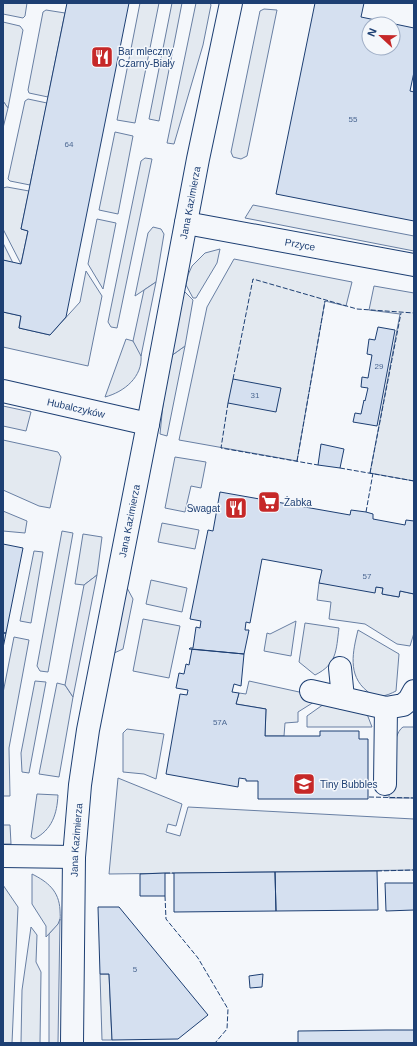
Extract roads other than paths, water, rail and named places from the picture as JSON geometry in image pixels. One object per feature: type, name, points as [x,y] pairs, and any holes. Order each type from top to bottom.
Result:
[{"type":"street","name":"Jana Kazimierza","points":[[72,1043],[74,857],[88,730],[129,528],[186,223],[231,3]]},
{"type":"street","name":"Przyce","points":[[186,223],[414,265]]},
{"type":"street","name":"Hubalczyków","points":[[3,391],[148,424]]},
{"type":"street","points":[[340,668],[343,698]]},
{"type":"street","points":[[311,691],[386,708],[403,705],[409,700],[414,692]]},
{"type":"street","points":[[385,784],[386,708]]},
{"type":"street","points":[[3,856],[74,857]]},
{"type":"place","name":"Bar mleczny Czarny-Biały","points":[[102,57]]},
{"type":"place","name":"Żabka","points":[[269,502]]},
{"type":"place","name":"Swagat","points":[[236,508]]},
{"type":"place","name":"Tiny Bubbles","points":[[304,784]]}]
